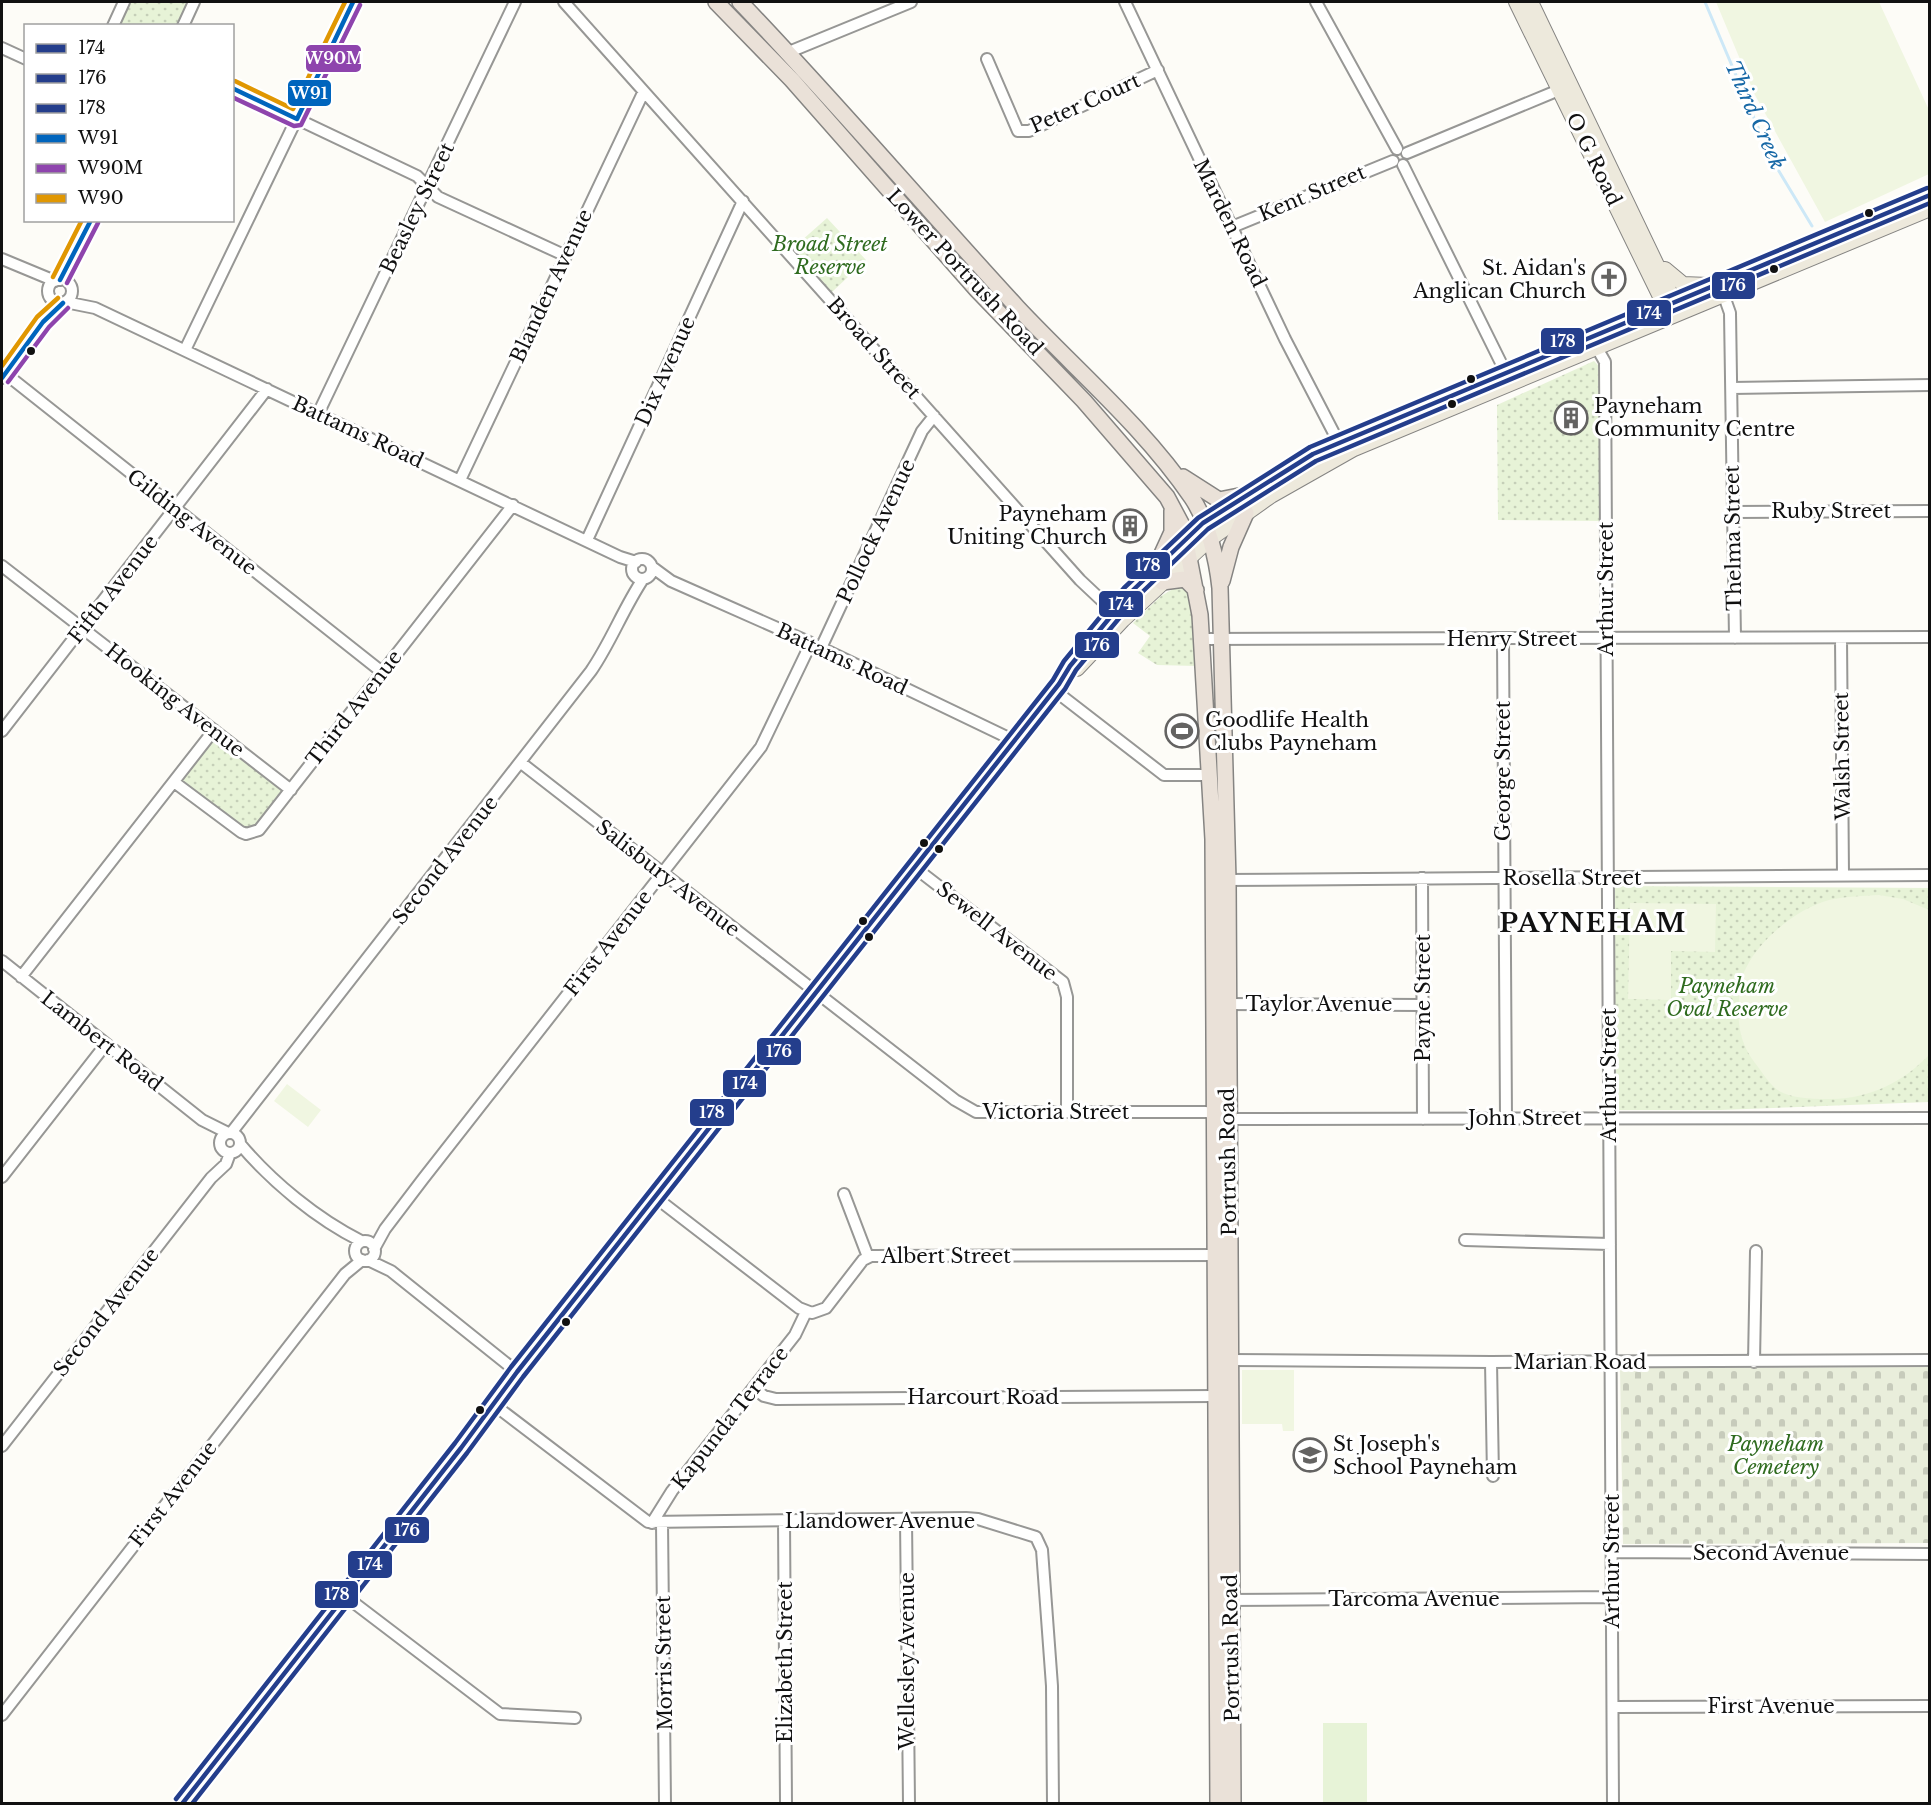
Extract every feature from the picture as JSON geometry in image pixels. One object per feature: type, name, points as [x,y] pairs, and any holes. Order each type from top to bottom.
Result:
[{"type":"highway","name":"Lower Portrush Road","points":[[716,2],[792,80],[977,290],[1098,417],[1171,505],[1190,558]]},
{"type":"highway","name":"Lower Portrush Road","points":[[740,2],[789,52],[1010,299],[1121,410],[1193,500],[1203,523]]},
{"type":"highway","points":[[760,46],[789,52],[792,80]]},
{"type":"highway","points":[[977,290],[1010,299],[1011,315],[1018,331]]},
{"type":"highway","points":[[1166,464],[1215,498],[1227,500],[1244,495]]},
{"type":"highway","points":[[1156,567],[1172,532],[1171,505]]},
{"type":"highway","points":[[1220,588],[1231,547],[1246,513]]},
{"type":"highway","name":"Portrush Road","points":[[1203,523],[1220,588],[1221,1116],[1223,1255],[1230,1360],[1218,1803]]},
{"type":"highway","name":"Portrush Road","points":[[1190,558],[1202,639],[1221,880]]},
{"type":"highway","points":[[1162,582],[1185,579],[1196,590]]},
{"type":"highway","name":"Portrush Road","points":[[1223,1255],[1215,1396],[1233,1803]]},
{"type":"main road","name":"O G Road","points":[[1516,2],[1565,87],[1657,260],[1673,310]]},
{"type":"main road","name":"O G Road","points":[[1531,2],[1565,87],[1673,310]]},
{"type":"main road","points":[[182,1803],[517,1372],[1057,687],[1070,666],[1114,612],[1185,539],[1203,523],[1244,495],[1313,454],[1506,373],[1673,310],[1929,195]]},
{"type":"main road","points":[[1657,260],[1673,278],[1683,284],[1720,290],[1929,209]]},
{"type":"main road","points":[[1057,687],[1078,669],[1162,582],[1209,540],[1296,480],[1354,449],[1597,348],[1673,310]]},
{"type":"street","points":[[114,24],[124,2]]},
{"type":"street","points":[[184,24],[194,2]]},
{"type":"street","points":[[186,350],[353,2]]},
{"type":"street","name":"Beasley Street","points":[[318,414],[515,2]]},
{"type":"street","name":"Broad Street","points":[[564,2],[1080,580],[1114,612]]},
{"type":"street","points":[[789,52],[911,2]]},
{"type":"street","name":"Marden Road","points":[[1125,2],[1232,227],[1339,443]]},
{"type":"street","points":[[1316,2],[1407,160],[1398,163],[1506,373]]},
{"type":"street","points":[[2,48],[24,58]]},
{"type":"street","name":"Peter Court","points":[[987,59],[1018,131],[1029,131],[1158,70]]},
{"type":"street","points":[[1402,151],[1565,87]]},
{"type":"street","points":[[234,89],[417,176],[438,198],[564,255]]},
{"type":"street","name":"Blanden Avenue","points":[[460,480],[564,255],[643,93]]},
{"type":"street","name":"Kent Street","points":[[1232,227],[1398,163]]},
{"type":"street","name":"Dix Avenue","points":[[587,540],[743,201]]},
{"type":"street","points":[[3,374],[44,322],[71,297],[64,283],[90,222]]},
{"type":"street","name":"Battams Road","points":[[2,259],[28,272],[64,283],[95,308]]},
{"type":"street","name":"Battams Road","points":[[28,272],[50,296]]},
{"type":"street","points":[[44,322],[50,286],[64,283]]},
{"type":"street","name":"Thelma Street","points":[[1720,290],[1730,313],[1735,638]]},
{"type":"street","points":[[50,296],[54,302],[64,302]]},
{"type":"street","name":"Battams Road","points":[[64,302],[95,308],[587,540],[620,557],[638,573],[671,581],[816,646],[1013,740]]},
{"type":"street","name":"Arthur Street","points":[[1597,348],[1605,362],[1613,1803]]},
{"type":"street","name":"Gilding Avenue","points":[[3,374],[382,672]]},
{"type":"street","points":[[1732,388],[1929,385]]},
{"type":"street","name":"Fifth Avenue","points":[[2,731],[267,389]]},
{"type":"street","name":"Pollock Avenue","points":[[816,646],[922,431],[934,416]]},
{"type":"street","name":"Third Avenue","points":[[174,782],[246,834],[264,826],[513,505]]},
{"type":"street","name":"Ruby Street","points":[[1732,512],[1929,511]]},
{"type":"street","name":"Battams Road","points":[[638,573],[647,560],[652,567],[671,581]]},
{"type":"street","name":"Hooking Avenue","points":[[2,566],[291,790]]},
{"type":"street","name":"Second Avenue","points":[[234,1136],[246,1114],[608,647],[631,597],[638,573],[651,573],[652,567]]},
{"type":"street","name":"Henry Street","points":[[1202,639],[1606,640],[1929,637]]},
{"type":"street","name":"Walsh Street","points":[[1841,638],[1843,875]]},
{"type":"street","name":"George Street","points":[[1503,639],[1506,1118]]},
{"type":"street","name":"First Avenue","points":[[2,1715],[345,1274],[385,1229],[766,741],[816,646]]},
{"type":"street","points":[[1057,687],[1164,775],[1211,775]]},
{"type":"street","points":[[21,977],[214,730]]},
{"type":"street","name":"Salisbury Avenue","points":[[520,762],[815,993]]},
{"type":"street","name":"Sewell Avenue","points":[[914,867],[1063,982],[1067,997],[1067,1112]]},
{"type":"street","name":"Rosella Street","points":[[1221,880],[1929,875]]},
{"type":"street","name":"Payne Street","points":[[1422,878],[1423,1119]]},
{"type":"street","name":"Lambert Road","points":[[2,961],[202,1120],[234,1136],[259,1166]]},
{"type":"street","name":"Victoria Street","points":[[815,993],[972,1111],[1221,1116]]},
{"type":"street","name":"Taylor Avenue","points":[[1220,1004],[1423,1005]]},
{"type":"street","points":[[2,1177],[106,1044]]},
{"type":"street","name":"John Street","points":[[1221,1116],[1423,1119],[1929,1118]]},
{"type":"street","name":"Lambert Road","points":[[202,1120],[226,1149],[259,1166],[517,1372]]},
{"type":"street","points":[[234,1136],[237,1150],[226,1149],[234,1136]]},
{"type":"street","name":"Second Avenue","points":[[2,1446],[211,1178],[226,1149]]},
{"type":"street","points":[[844,1194],[868,1257]]},
{"type":"street","points":[[655,1197],[806,1312]]},
{"type":"street","points":[[1466,1240],[1610,1244]]},
{"type":"street","points":[[1754,1362],[1756,1251]]},
{"type":"street","name":"Albert Street","points":[[806,1312],[817,1313],[826,1308],[868,1257],[1223,1255]]},
{"type":"street","name":"Kapunda Terrace","points":[[657,1523],[665,1500],[795,1335],[806,1312]]},
{"type":"street","name":"Marian Road","points":[[1230,1360],[1754,1362],[1929,1360]]},
{"type":"street","points":[[1491,1362],[1493,1476]]},
{"type":"street","name":"Harcourt Road","points":[[753,1388],[764,1396],[776,1399],[1215,1396]]},
{"type":"street","points":[[493,1404],[643,1520],[657,1523]]},
{"type":"street","name":"Wellesley Avenue","points":[[906,1519],[909,1803]]},
{"type":"street","name":"Llandower Avenue","points":[[657,1523],[978,1519],[1029,1534],[1040,1544],[1052,1686],[1053,1803]]},
{"type":"street","name":"Elizabeth Street","points":[[784,1521],[786,1803]]},
{"type":"street","name":"Morris Street","points":[[657,1523],[665,1803]]},
{"type":"street","name":"Second Avenue","points":[[1612,1552],[1929,1554]]},
{"type":"street","points":[[345,1596],[503,1716],[575,1718]]},
{"type":"street","name":"Tarcoma Avenue","points":[[1223,1600],[1612,1597]]},
{"type":"street","name":"First Avenue","points":[[1612,1707],[1929,1706]]},
{"type":"green space","points":[[124,2],[194,2],[183,24],[114,24]]},
{"type":"green space","points":[[1716,2],[1879,2],[1929,110],[1929,174],[1825,222],[1755,95]]},
{"type":"green space","name":"Broad Street Reserve","points":[[827,218],[866,260],[832,292],[792,249]]},
{"type":"green space","points":[[1594,361],[1599,366],[1601,521],[1498,520],[1497,405]]},
{"type":"green space","points":[[1180,585],[1191,591],[1197,666],[1157,665],[1138,653],[1150,636],[1133,623],[1161,596]]},
{"type":"green space","points":[[214,730],[291,790],[268,821],[246,834],[174,782]]},
{"type":"green space","name":"Payneham Oval Reserve","points":[[1615,886],[1929,888],[1929,1102],[1720,1110],[1615,1110]]},
{"type":"green space","points":[[1879,895],[1903,899],[1929,910],[1929,1055],[1897,1081],[1860,1096],[1820,1099],[1801,1098],[1783,1093],[1768,1080],[1750,1056],[1743,1042],[1739,1027],[1739,1011],[1740,985],[1744,972],[1752,957],[1770,936],[1805,910],[1829,900]]},
{"type":"green space","points":[[1630,903],[1716,904],[1715,952],[1671,951],[1671,1000],[1628,999]]},
{"type":"green space","points":[[287,1084],[321,1110],[308,1127],[274,1101]]},
{"type":"green space","name":"Payneham Cemetery","points":[[1929,1367],[1929,1543],[1623,1544],[1620,1368]]},
{"type":"green space","points":[[1242,1370],[1294,1370],[1294,1431],[1283,1431],[1282,1424],[1242,1424]]},
{"type":"green space","points":[[1323,1723],[1367,1723],[1367,1803],[1323,1803]]},
{"type":"waterway","name":"Third Creek","points":[[1705,2],[1771,158],[1812,226]]},
{"type":"transit line","name":"W90","points":[[235,81],[293,109],[345,2]]},
{"type":"transit line","name":"W91","points":[[234,89],[297,119],[353,2]]},
{"type":"transit line","name":"W90M","points":[[234,98],[294,126],[301,125],[360,5]]},
{"type":"transit line","name":"178","points":[[176,1799],[455,1443],[511,1367],[1053,680],[1064,661],[1124,588],[1198,518],[1310,447],[1927,188]]},
{"type":"transit line","name":"174","points":[[182,1804],[461,1448],[517,1372],[1059,684],[1070,666],[1130,593],[1203,523],[1313,454],[1930,195]]},
{"type":"transit line","name":"176","points":[[192,1804],[467,1453],[523,1377],[1065,689],[1076,670],[1136,598],[1208,529],[1316,461],[1930,203]]},
{"type":"transit line","name":"W90","points":[[53,277],[81,222]]},
{"type":"transit line","name":"W91","points":[[60,280],[90,222]]},
{"type":"transit line","name":"W90M","points":[[67,283],[98,223]]},
{"type":"transit line","name":"W90","points":[[2,366],[37,317],[58,298]]},
{"type":"transit line","name":"W91","points":[[2,378],[43,322],[63,303]]},
{"type":"transit line","name":"W90M","points":[[8,382],[49,327],[68,308]]},
{"type":"place","name":"St. Aidan's Anglican Church","points":[[1609,279]]},
{"type":"place","name":"Payneham Community Centre","points":[[1571,418]]},
{"type":"place","name":"Payneham Uniting Church","points":[[1130,526]]},
{"type":"place","name":"Goodlife Health Clubs Payneham","points":[[1182,731]]},
{"type":"place","name":"St Joseph's School Payneham","points":[[1310,1455]]},
{"type":"district","name":"PAYNEHAM","points":[[1593,923]]}]
